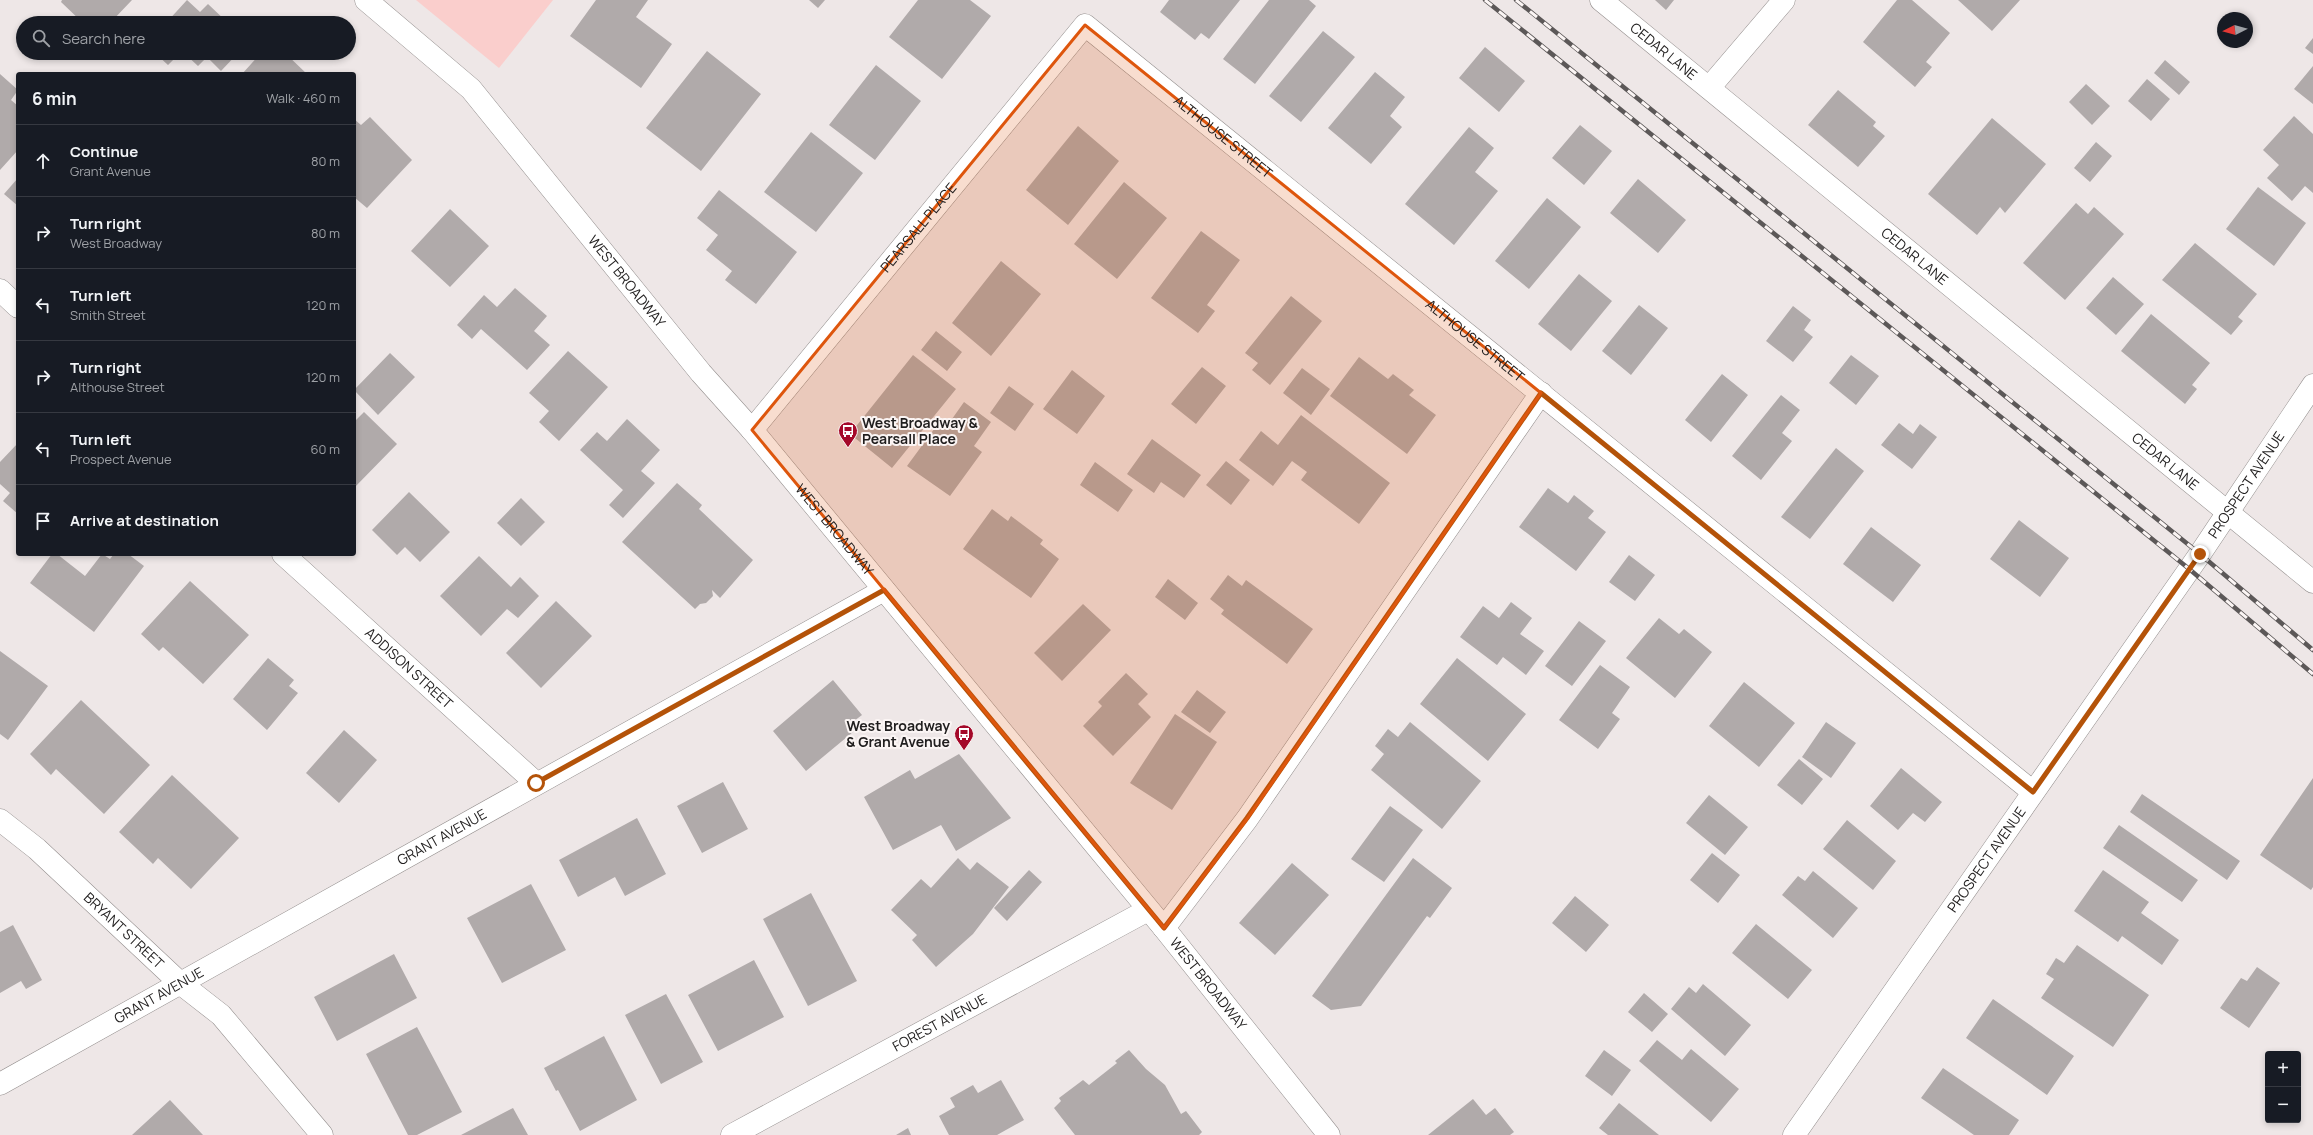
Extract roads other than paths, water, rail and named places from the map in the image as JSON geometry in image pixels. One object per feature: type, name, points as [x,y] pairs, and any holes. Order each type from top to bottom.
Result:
[{"type":"street","name":"WEST BROADWAY","points":[[366,0],[471,89],[701,373],[752,430],[1164,928],[1329,1135]]},
{"type":"street","name":"CEDAR LANE","points":[[1601,0],[2229,511],[2313,582]]},
{"type":"street","points":[[1709,88],[1784,0]]},
{"type":"street","name":"PEARSALL PLACE","points":[[752,430],[1085,26]]},
{"type":"street","name":"ALTHOUSE STREET","points":[[1085,26],[2033,792]]},
{"type":"street","points":[[0,290],[16,305]]},
{"type":"street","name":"PROSPECT AVENUE","points":[[1794,1135],[2229,511],[2313,385]]},
{"type":"street","points":[[1164,928],[1247,818],[1541,393]]},
{"type":"street","name":"ADDISON STREET","points":[[285,556],[536,783]]},
{"type":"street","name":"GRANT AVENUE","points":[[0,1084],[536,783],[884,590]]},
{"type":"street","name":"BRYANT STREET","points":[[0,820],[38,849],[180,983],[220,1015],[322,1135]]},
{"type":"street","name":"FOREST AVENUE","points":[[732,1135],[1148,910]]},
{"type":"railway","points":[[1485,0],[2188,568],[2313,674]]},
{"type":"railway","points":[[1516,0],[2200,554],[2313,650]]},
{"type":"place","name":"West Broadway & Pearsall Place","points":[[848,448]]},
{"type":"place","name":"West Broadway & Grant Avenue","points":[[964,751]]}]
